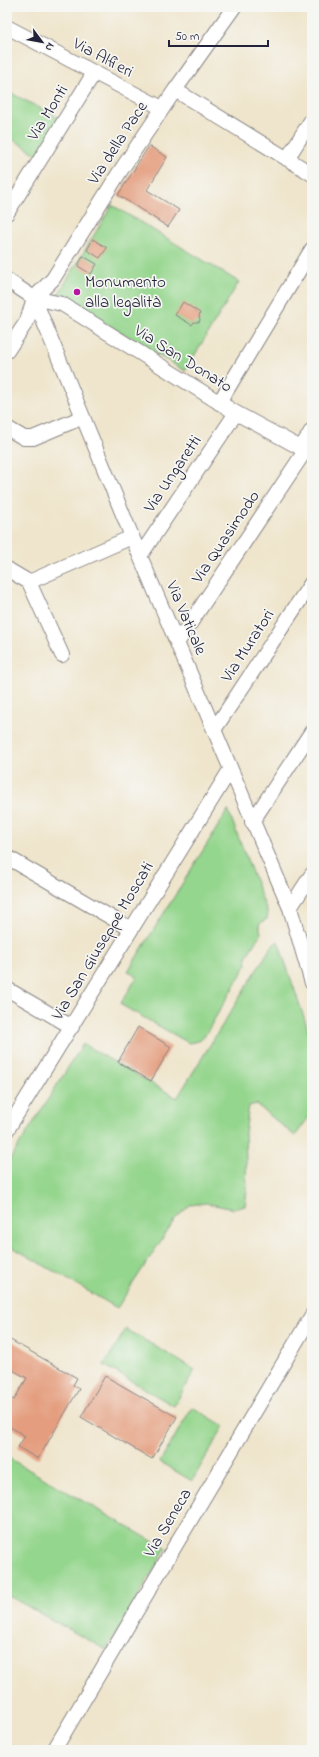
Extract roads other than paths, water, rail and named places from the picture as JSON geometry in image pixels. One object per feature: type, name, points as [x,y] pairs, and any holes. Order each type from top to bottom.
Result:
[{"type":"street","name":"Via della Pace","points":[[34,298],[53,278],[162,108],[234,7]]},
{"type":"street","name":"Via Alfieri","points":[[7,27],[162,108]]},
{"type":"street","name":"Via Monti","points":[[7,213],[94,73]]},
{"type":"street","points":[[175,90],[312,174]]},
{"type":"street","points":[[287,159],[312,119]]},
{"type":"street","points":[[220,402],[312,249]]},
{"type":"street","points":[[7,280],[34,298],[27,321],[7,351]]},
{"type":"street","name":"Via San Donato","points":[[34,298],[62,304],[236,413],[306,451]]},
{"type":"street","name":"Via Vaticale","points":[[34,298],[132,537],[252,822],[290,908],[312,983]]},
{"type":"street","name":"Via Ungaretti","points":[[140,556],[236,413]]},
{"type":"street","points":[[7,428],[24,438],[33,438],[83,416]]},
{"type":"street","name":"Via Quasimodo","points":[[177,643],[306,451],[312,430]]},
{"type":"street","points":[[28,582],[132,537]]},
{"type":"street","points":[[7,569],[28,582],[62,655]]},
{"type":"street","name":"Via Muratori","points":[[214,730],[312,582]]},
{"type":"street","points":[[252,822],[312,731]]},
{"type":"street","name":"Via San Giuseppe Moscati","points":[[7,1130],[230,770]]},
{"type":"street","points":[[7,857],[131,929]]},
{"type":"street","points":[[290,908],[312,874]]},
{"type":"street","points":[[7,989],[72,1027]]},
{"type":"street","name":"Via Seneca","points":[[54,1750],[312,1315]]},
{"type":"place","name":"Monumento alla legalità","points":[[77,292]]}]
